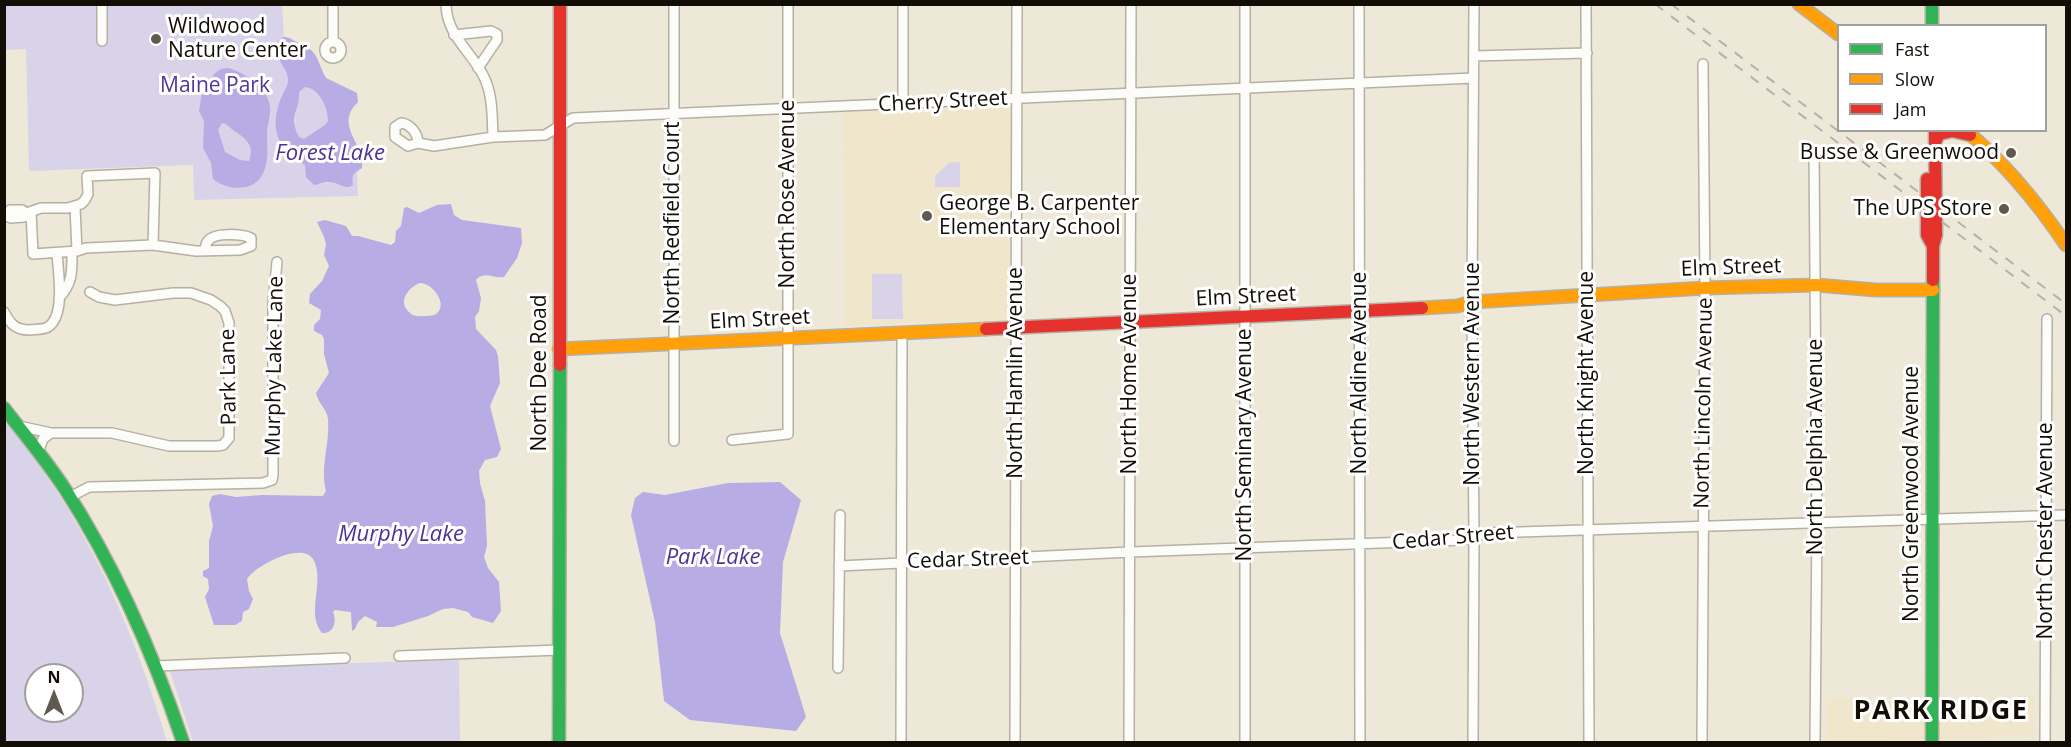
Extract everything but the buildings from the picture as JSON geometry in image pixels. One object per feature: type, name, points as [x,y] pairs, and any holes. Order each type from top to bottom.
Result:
[{"type":"street","points":[[102,4],[102,41]]},
{"type":"street","points":[[333,4],[333,42]]},
{"type":"street","points":[[446,4],[447,19],[454,35],[478,68],[489,90],[492,104],[493,137]]},
{"type":"street","name":"North Dee Road","points":[[559,742],[560,4]]},
{"type":"street","name":"North Redfield Court","points":[[674,4],[674,441]]},
{"type":"street","name":"North Rose Avenue","points":[[732,440],[788,434],[788,4]]},
{"type":"street","points":[[903,4],[903,105]]},
{"type":"street","name":"North Hamlin Avenue","points":[[1015,742],[1017,4]]},
{"type":"street","name":"North Home Avenue","points":[[1129,742],[1131,4]]},
{"type":"street","name":"North Seminary Avenue","points":[[1245,4],[1245,742]]},
{"type":"street","name":"North Aldine Avenue","points":[[1359,4],[1360,742]]},
{"type":"street","name":"North Western Avenue","points":[[1473,742],[1474,4]]},
{"type":"street","name":"North Knight Avenue","points":[[1586,4],[1589,742]]},
{"type":"street","points":[[1799,4],[1837,32]]},
{"type":"street","points":[[1932,4],[1932,24]]},
{"type":"street","points":[[454,35],[491,31],[497,34],[497,40],[478,68]]},
{"type":"street","points":[[1474,56],[1587,52]]},
{"type":"street","name":"North Lincoln Avenue","points":[[1702,742],[1705,288],[1703,64]]},
{"type":"street","name":"Cherry Street","points":[[418,142],[440,145],[493,137],[545,135],[573,118],[1473,78]]},
{"type":"street","name":"North Greenwood Avenue","points":[[1928,132],[1927,235],[1932,246]]},
{"type":"street","points":[[1967,133],[2006,164],[2030,192],[2067,244]]},
{"type":"street","name":"North Greenwood Avenue","points":[[1932,742],[1932,246],[1936,235],[1935,136]]},
{"type":"street","name":"North Delphia Avenue","points":[[1814,152],[1817,523],[1815,742]]},
{"type":"street","points":[[5,215],[11,218],[24,217],[41,208],[75,207],[85,200],[88,194],[87,176],[155,173],[153,245]]},
{"type":"street","points":[[59,298],[66,291],[72,279],[75,252],[75,207]]},
{"type":"street","points":[[29,213],[33,254],[75,252],[86,248],[153,245],[205,251]]},
{"type":"street","points":[[4,312],[9,322],[18,328],[42,329],[51,324],[58,312],[57,253]]},
{"type":"street","name":"Murphy Lake Lane","points":[[70,497],[89,487],[263,483],[272,480],[273,303],[277,262]]},
{"type":"street","name":"Elm Street","points":[[560,349],[1457,306],[1472,302],[1705,288],[1816,285],[1876,290],[1933,290]]},
{"type":"street","name":"Park Lane","points":[[19,426],[51,434],[112,433],[183,448],[223,445],[230,438],[229,323],[225,311],[211,300],[191,293],[116,300],[99,297],[90,292]]},
{"type":"street","name":"North Chester Avenue","points":[[2045,742],[2047,319]]},
{"type":"street","points":[[901,742],[902,333]]},
{"type":"street","points":[[4,408],[70,497],[105,556],[156,666],[183,742]]},
{"type":"street","points":[[38,453],[44,439],[51,434]]},
{"type":"street","points":[[838,668],[840,515]]},
{"type":"street","name":"Cedar Street","points":[[839,566],[1130,552],[1462,540],[1487,533],[2067,515]]},
{"type":"street","points":[[399,656],[559,650]]},
{"type":"street","points":[[156,666],[345,658]]},
{"type":"shaded area","name":"George B. Carpenter Elementary School","points":[[1011,106],[1009,320],[845,326],[843,112]]},
{"type":"shaded area","points":[[2034,696],[2034,737],[1827,742],[1827,699],[1871,698],[1871,702],[1900,701],[1900,709],[1926,708],[1927,711],[1989,710],[1990,697]]},
{"type":"green space","name":"Maine Park","points":[[4,5],[282,5],[284,37],[310,49],[316,56],[326,78],[357,93],[358,102],[351,110],[349,127],[362,160],[362,168],[357,172],[358,196],[194,200],[193,165],[29,171],[26,49],[5,50]]},
{"type":"green space","points":[[960,162],[960,187],[935,187],[935,176],[949,163]]},
{"type":"green space","points":[[872,274],[902,274],[903,319],[872,319]]},
{"type":"green space","points":[[5,420],[41,468],[94,556],[135,647],[167,742],[5,742]]},
{"type":"green space","points":[[459,660],[460,742],[193,742],[169,668]]},
{"type":"water","name":"Forest Lake","points":[[284,37],[288,38],[310,49],[316,56],[326,78],[357,93],[358,102],[351,110],[349,127],[360,151],[362,168],[354,174],[353,185],[350,187],[333,182],[314,185],[306,177],[305,165],[288,152],[278,137],[277,109],[288,81],[286,71],[279,60],[278,41]],"holes":[[[305,87],[310,88],[322,99],[328,121],[304,139],[299,137],[294,118],[299,92]]]},
{"type":"water","points":[[228,68],[248,77],[269,100],[266,166],[255,183],[241,188],[226,186],[213,179],[211,163],[203,148],[204,121],[199,111],[202,93],[215,73]],"holes":[[[222,123],[248,143],[251,151],[249,161],[240,160],[225,152],[218,130]]]},
{"type":"water","name":"Murphy Lake","points":[[451,204],[454,215],[462,220],[521,228],[522,243],[517,258],[504,277],[485,275],[476,280],[481,298],[479,311],[475,317],[476,329],[496,350],[498,356],[500,383],[490,406],[501,449],[497,457],[485,460],[479,471],[485,501],[487,546],[484,557],[488,568],[499,582],[501,611],[493,623],[453,608],[443,609],[393,627],[376,627],[377,622],[365,616],[352,631],[351,612],[335,610],[333,612],[334,626],[326,633],[322,633],[315,616],[318,577],[316,568],[313,559],[307,554],[299,553],[278,557],[268,562],[247,579],[253,599],[249,609],[243,612],[242,621],[235,625],[214,625],[205,597],[209,589],[208,579],[203,576],[203,571],[209,568],[209,541],[213,526],[209,504],[212,496],[220,494],[236,497],[323,496],[326,491],[324,473],[328,419],[316,393],[329,373],[324,354],[324,339],[322,335],[314,331],[314,325],[320,319],[321,310],[309,303],[310,294],[322,281],[329,266],[324,255],[326,244],[317,222],[325,220],[346,226],[352,236],[391,245],[395,242],[396,231],[401,226],[404,208],[407,207],[419,213],[437,205]],"holes":[[[420,283],[425,284],[438,295],[440,310],[433,315],[415,316],[406,308],[404,299],[412,288]]]},
{"type":"water","name":"Park Lake","points":[[780,482],[801,500],[783,562],[780,633],[806,717],[796,731],[690,720],[664,701],[655,622],[631,515],[635,498],[643,492],[665,495],[728,483]]},
{"type":"railway","points":[[1655,4],[2066,316]]},
{"type":"railway","points":[[1671,4],[1837,130]]},
{"type":"railway","points":[[1840,132],[2066,304]]},
{"type":"traffic: fast","points":[[1932,4],[1932,24]]},
{"type":"traffic: fast","points":[[1932,742],[1933,280]]},
{"type":"traffic: fast","points":[[559,742],[560,365]]},
{"type":"traffic: fast","points":[[4,408],[58,478],[101,549],[146,644],[183,742]]},
{"type":"traffic: slow","points":[[1799,4],[1837,33]]},
{"type":"traffic: slow","points":[[1967,132],[2020,184],[2066,245]]},
{"type":"traffic: slow","points":[[1422,308],[1457,306],[1472,302],[1705,288],[1816,285],[1876,290],[1933,290]]},
{"type":"traffic: slow","points":[[559,349],[986,329]]},
{"type":"traffic: jam","points":[[560,4],[560,365]]},
{"type":"traffic: jam","points":[[1933,280],[1933,246],[1936,235],[1935,132]]},
{"type":"traffic: jam","points":[[1935,142],[1939,134],[1948,132]]},
{"type":"traffic: jam","points":[[1956,132],[1970,135]]},
{"type":"traffic: jam","points":[[1927,179],[1927,235],[1933,246]]},
{"type":"traffic: jam","points":[[986,329],[1422,308]]},
{"type":"place","name":"Wildwood Nature Center","points":[[156,39]]},
{"type":"place","name":"Busse & Greenwood","points":[[2011,153]]},
{"type":"place","name":"The UPS Store","points":[[2004,209]]},
{"type":"place","name":"George B. Carpenter Elementary School","points":[[927,216]]},
{"type":"district","name":"PARK RIDGE","points":[[1941,711]]}]
